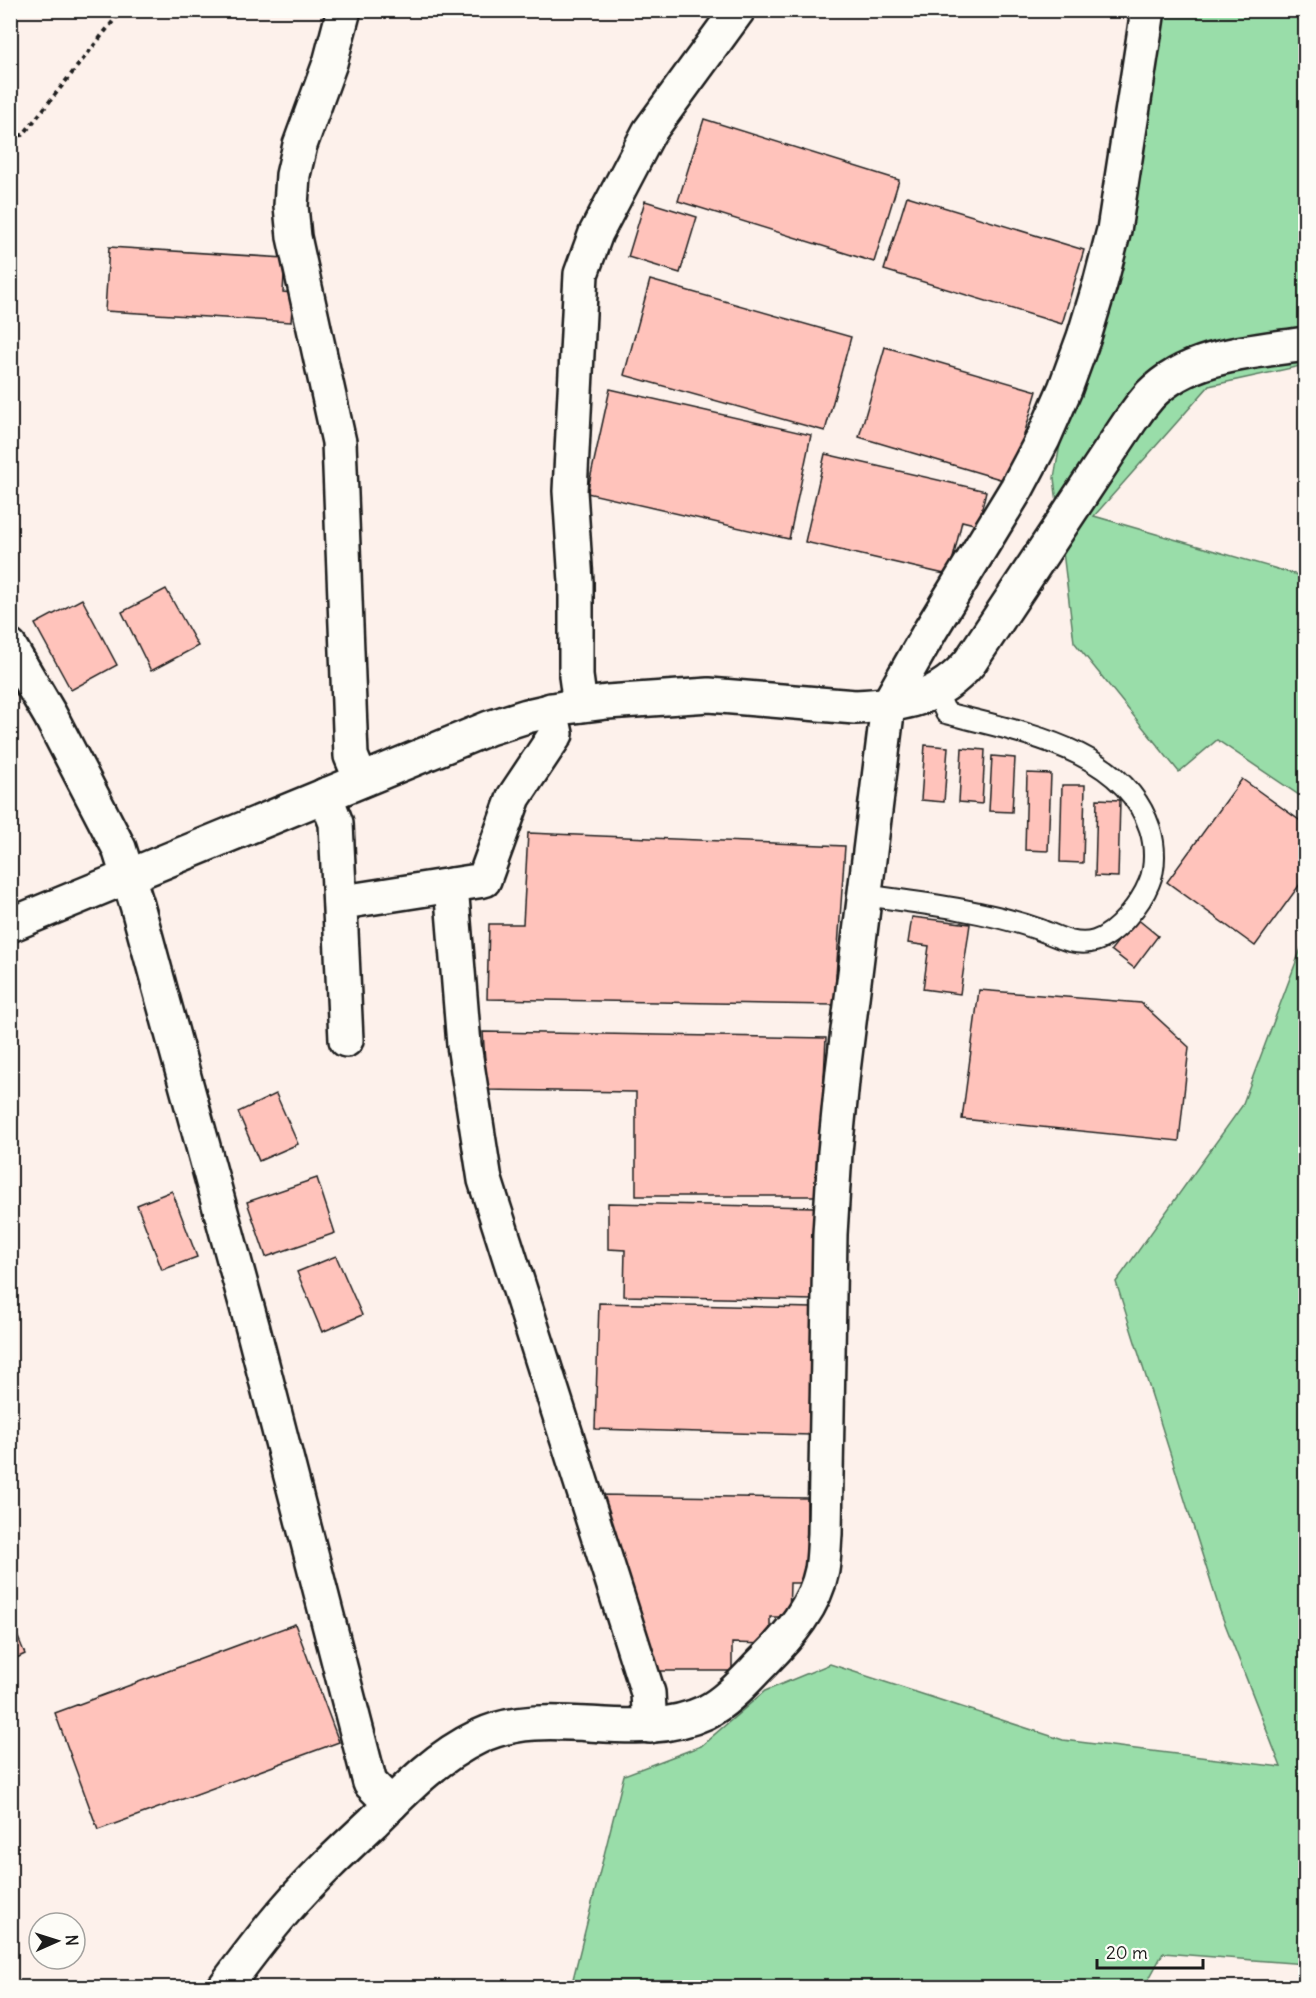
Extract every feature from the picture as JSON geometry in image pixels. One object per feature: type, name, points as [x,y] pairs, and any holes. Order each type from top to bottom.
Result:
[{"type":"street","points":[[344,10],[330,63],[300,145],[293,174],[291,206],[294,237],[339,442],[351,756],[361,780]]},
{"type":"street","points":[[340,901],[484,880],[514,797],[556,734],[576,676],[576,582],[570,491],[582,274],[596,233],[649,132],[738,10]]},
{"type":"street","points":[[224,1988],[286,1909],[422,1774],[450,1752],[481,1736],[514,1726],[549,1723],[650,1726],[675,1724],[708,1711],[736,1689],[785,1639],[808,1608],[821,1573],[825,1534],[834,1164],[843,1071],[888,705],[1017,488],[1069,378],[1097,294],[1114,230],[1148,10]]},
{"type":"street","points":[[10,925],[489,728],[566,707],[709,695],[855,707],[888,705],[921,698],[956,678],[970,662],[1130,421],[1151,394],[1178,373],[1209,360],[1305,344]]},
{"type":"street","points":[[10,647],[50,715],[119,848],[250,1318],[370,1783],[391,1804]]},
{"type":"street","points":[[325,795],[336,823],[346,1040]]},
{"type":"street","points":[[451,885],[464,1045],[485,1180],[648,1694],[650,1726]]},
{"type":"lane","points":[[864,895],[1008,920],[1079,943],[1095,941],[1110,933],[1144,896],[1152,877],[1154,855],[1145,814],[1134,796],[1120,780],[1081,756],[1047,741],[946,713],[936,691]]},
{"type":"path","points":[[10,136],[23,135],[122,10]]},
{"type":"green space","points":[[1137,11],[1305,11],[1305,365],[1209,386],[1094,516],[1305,577],[1305,799],[1217,740],[1179,772],[1074,642],[1054,478]]},
{"type":"green space","points":[[1305,938],[1305,1964],[1163,1953],[1144,1988],[571,1987],[624,1775],[701,1746],[765,1691],[830,1664],[1063,1740],[1281,1767],[1220,1611],[1116,1282],[1242,1106]]},
{"type":"building","points":[[704,119],[899,180],[874,262],[678,201]]},
{"type":"building","points":[[907,196],[1084,250],[1062,324],[884,270]]},
{"type":"building","points":[[645,201],[697,217],[680,273],[628,257]]},
{"type":"building","points":[[109,247],[285,258],[283,292],[293,293],[291,322],[105,311]]},
{"type":"building","points":[[650,280],[851,337],[825,431],[624,375]]},
{"type":"building","points":[[885,347],[1037,391],[1010,482],[859,437]]},
{"type":"building","points":[[610,389],[811,435],[789,539],[587,493]]},
{"type":"building","points":[[825,454],[986,491],[978,525],[962,521],[949,575],[805,542]]},
{"type":"building","points":[[166,589],[198,646],[151,671],[122,612]]},
{"type":"building","points":[[82,599],[117,665],[71,690],[35,624]]},
{"type":"building","points":[[925,745],[948,747],[944,802],[921,800]]},
{"type":"building","points":[[962,748],[985,750],[982,804],[959,802]]},
{"type":"building","points":[[992,756],[1015,758],[1012,812],[989,811]]},
{"type":"building","points":[[1027,773],[1051,774],[1048,851],[1025,850]]},
{"type":"building","points":[[1242,779],[1306,825],[1306,876],[1255,946],[1167,882]]},
{"type":"building","points":[[1062,785],[1085,785],[1083,863],[1060,862]]},
{"type":"building","points":[[1097,799],[1120,800],[1118,877],[1095,876]]},
{"type":"building","points":[[528,833],[845,846],[834,1005],[487,999],[489,924],[523,924]]},
{"type":"building","points":[[912,917],[970,924],[960,994],[923,989],[929,946],[908,943]]},
{"type":"building","points":[[1136,918],[1158,936],[1134,968],[1111,950]]},
{"type":"building","points":[[979,990],[1141,1003],[1189,1047],[1179,1141],[962,1119]]},
{"type":"building","points":[[483,1032],[826,1038],[818,1196],[636,1196],[636,1092],[487,1090]]},
{"type":"building","points":[[276,1094],[298,1144],[259,1161],[238,1112]]},
{"type":"building","points":[[317,1178],[335,1233],[266,1257],[247,1202]]},
{"type":"building","points":[[172,1191],[197,1257],[162,1270],[137,1205]]},
{"type":"building","points":[[608,1203],[815,1207],[814,1300],[624,1296],[625,1250],[608,1249]]},
{"type":"building","points":[[336,1256],[362,1315],[322,1332],[297,1272]]},
{"type":"building","points":[[599,1303],[814,1308],[811,1435],[595,1429]]},
{"type":"building","points":[[598,1495],[807,1498],[806,1583],[790,1583],[789,1617],[770,1617],[770,1644],[732,1643],[732,1671],[653,1671]]},
{"type":"building","points":[[10,1618],[25,1654],[10,1661]]},
{"type":"building","points":[[295,1624],[339,1742],[98,1830],[55,1713]]}]
